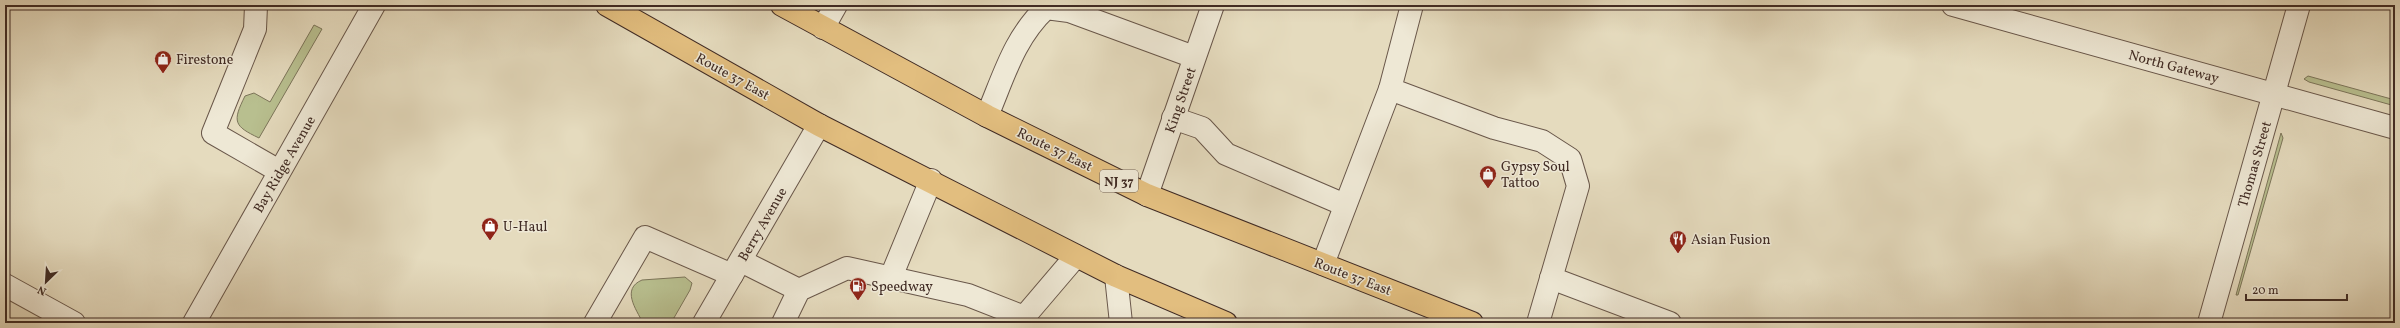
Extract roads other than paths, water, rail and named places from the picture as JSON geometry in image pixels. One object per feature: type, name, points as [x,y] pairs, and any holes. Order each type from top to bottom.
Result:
[{"type":"highway","name":"Route 37 East","points":[[607,5],[820,124],[1076,256],[1116,276],[1226,323]]},
{"type":"highway","name":"Route 37 East","points":[[782,5],[987,116],[1147,195],[1472,323]]},
{"type":"street","points":[[256,5],[255,29],[213,133],[279,171]]},
{"type":"street","name":"Bay Ridge Avenue","points":[[194,323],[374,5]]},
{"type":"street","points":[[822,28],[836,5]]},
{"type":"street","name":"King Street","points":[[1147,195],[1213,5]]},
{"type":"street","points":[[1323,264],[1390,89],[1412,5]]},
{"type":"street","name":"North Gateway","points":[[1953,5],[2395,128]]},
{"type":"street","name":"Thomas Street","points":[[2209,323],[2299,5]]},
{"type":"street","points":[[987,116],[1014,50],[1030,24],[1043,7],[1069,11],[1194,57]]},
{"type":"street","points":[[1390,89],[1494,128],[1542,141],[1570,159],[1578,186],[1538,323]]},
{"type":"street","points":[[1173,118],[1202,128],[1226,154],[1345,206]]},
{"type":"street","name":"Berry Avenue","points":[[704,323],[820,124]]},
{"type":"street","points":[[891,277],[931,180]]},
{"type":"street","points":[[595,323],[645,237],[799,290]]},
{"type":"street","points":[[783,323],[799,290],[847,268],[968,295],[1023,320],[1076,256]]},
{"type":"street","points":[[1116,276],[1121,323]]},
{"type":"street","points":[[1551,278],[1670,323]]},
{"type":"street","points":[[5,285],[74,323]]},
{"type":"place","name":"Firestone","points":[[163,74]]},
{"type":"place","name":"Gypsy Soul Tattoo","points":[[1488,189]]},
{"type":"place","name":"U-Haul","points":[[490,241]]},
{"type":"place","name":"Asian Fusion","points":[[1678,254]]},
{"type":"place","name":"Speedway","points":[[858,301]]}]
